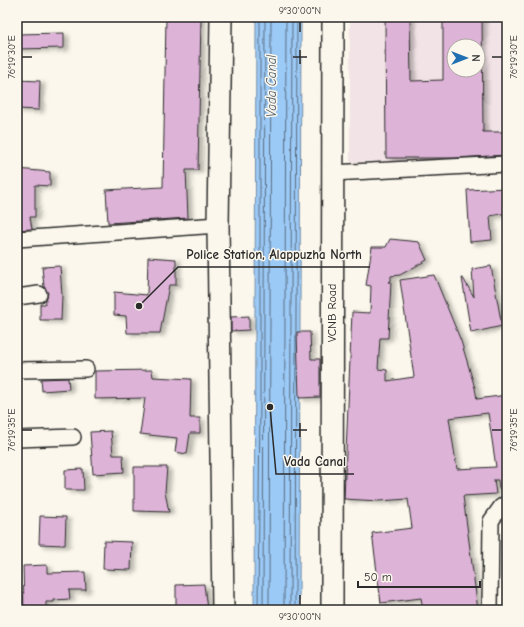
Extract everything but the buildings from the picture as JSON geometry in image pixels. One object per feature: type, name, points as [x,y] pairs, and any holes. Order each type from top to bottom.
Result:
[{"type":"main road","points":[[221,17],[218,225],[223,610]]},
{"type":"main road","name":"VCNB Road","points":[[332,610],[333,17]]},
{"type":"street","points":[[332,173],[507,164]]},
{"type":"street","points":[[17,239],[218,225]]},
{"type":"street","points":[[17,297],[39,294]]},
{"type":"street","points":[[17,370],[86,369]]},
{"type":"street","points":[[17,439],[73,437]]},
{"type":"street","points":[[490,610],[491,521],[501,507],[507,503]]},
{"type":"shaded area","points":[[350,17],[507,17],[507,159],[350,162]]},
{"type":"water","points":[[256,17],[301,17],[299,610],[254,610]]},
{"type":"place","name":"Police Station, Alappuzha North","points":[[139,306]]},
{"type":"place","name":"Vada Canal","points":[[270,407]]}]
